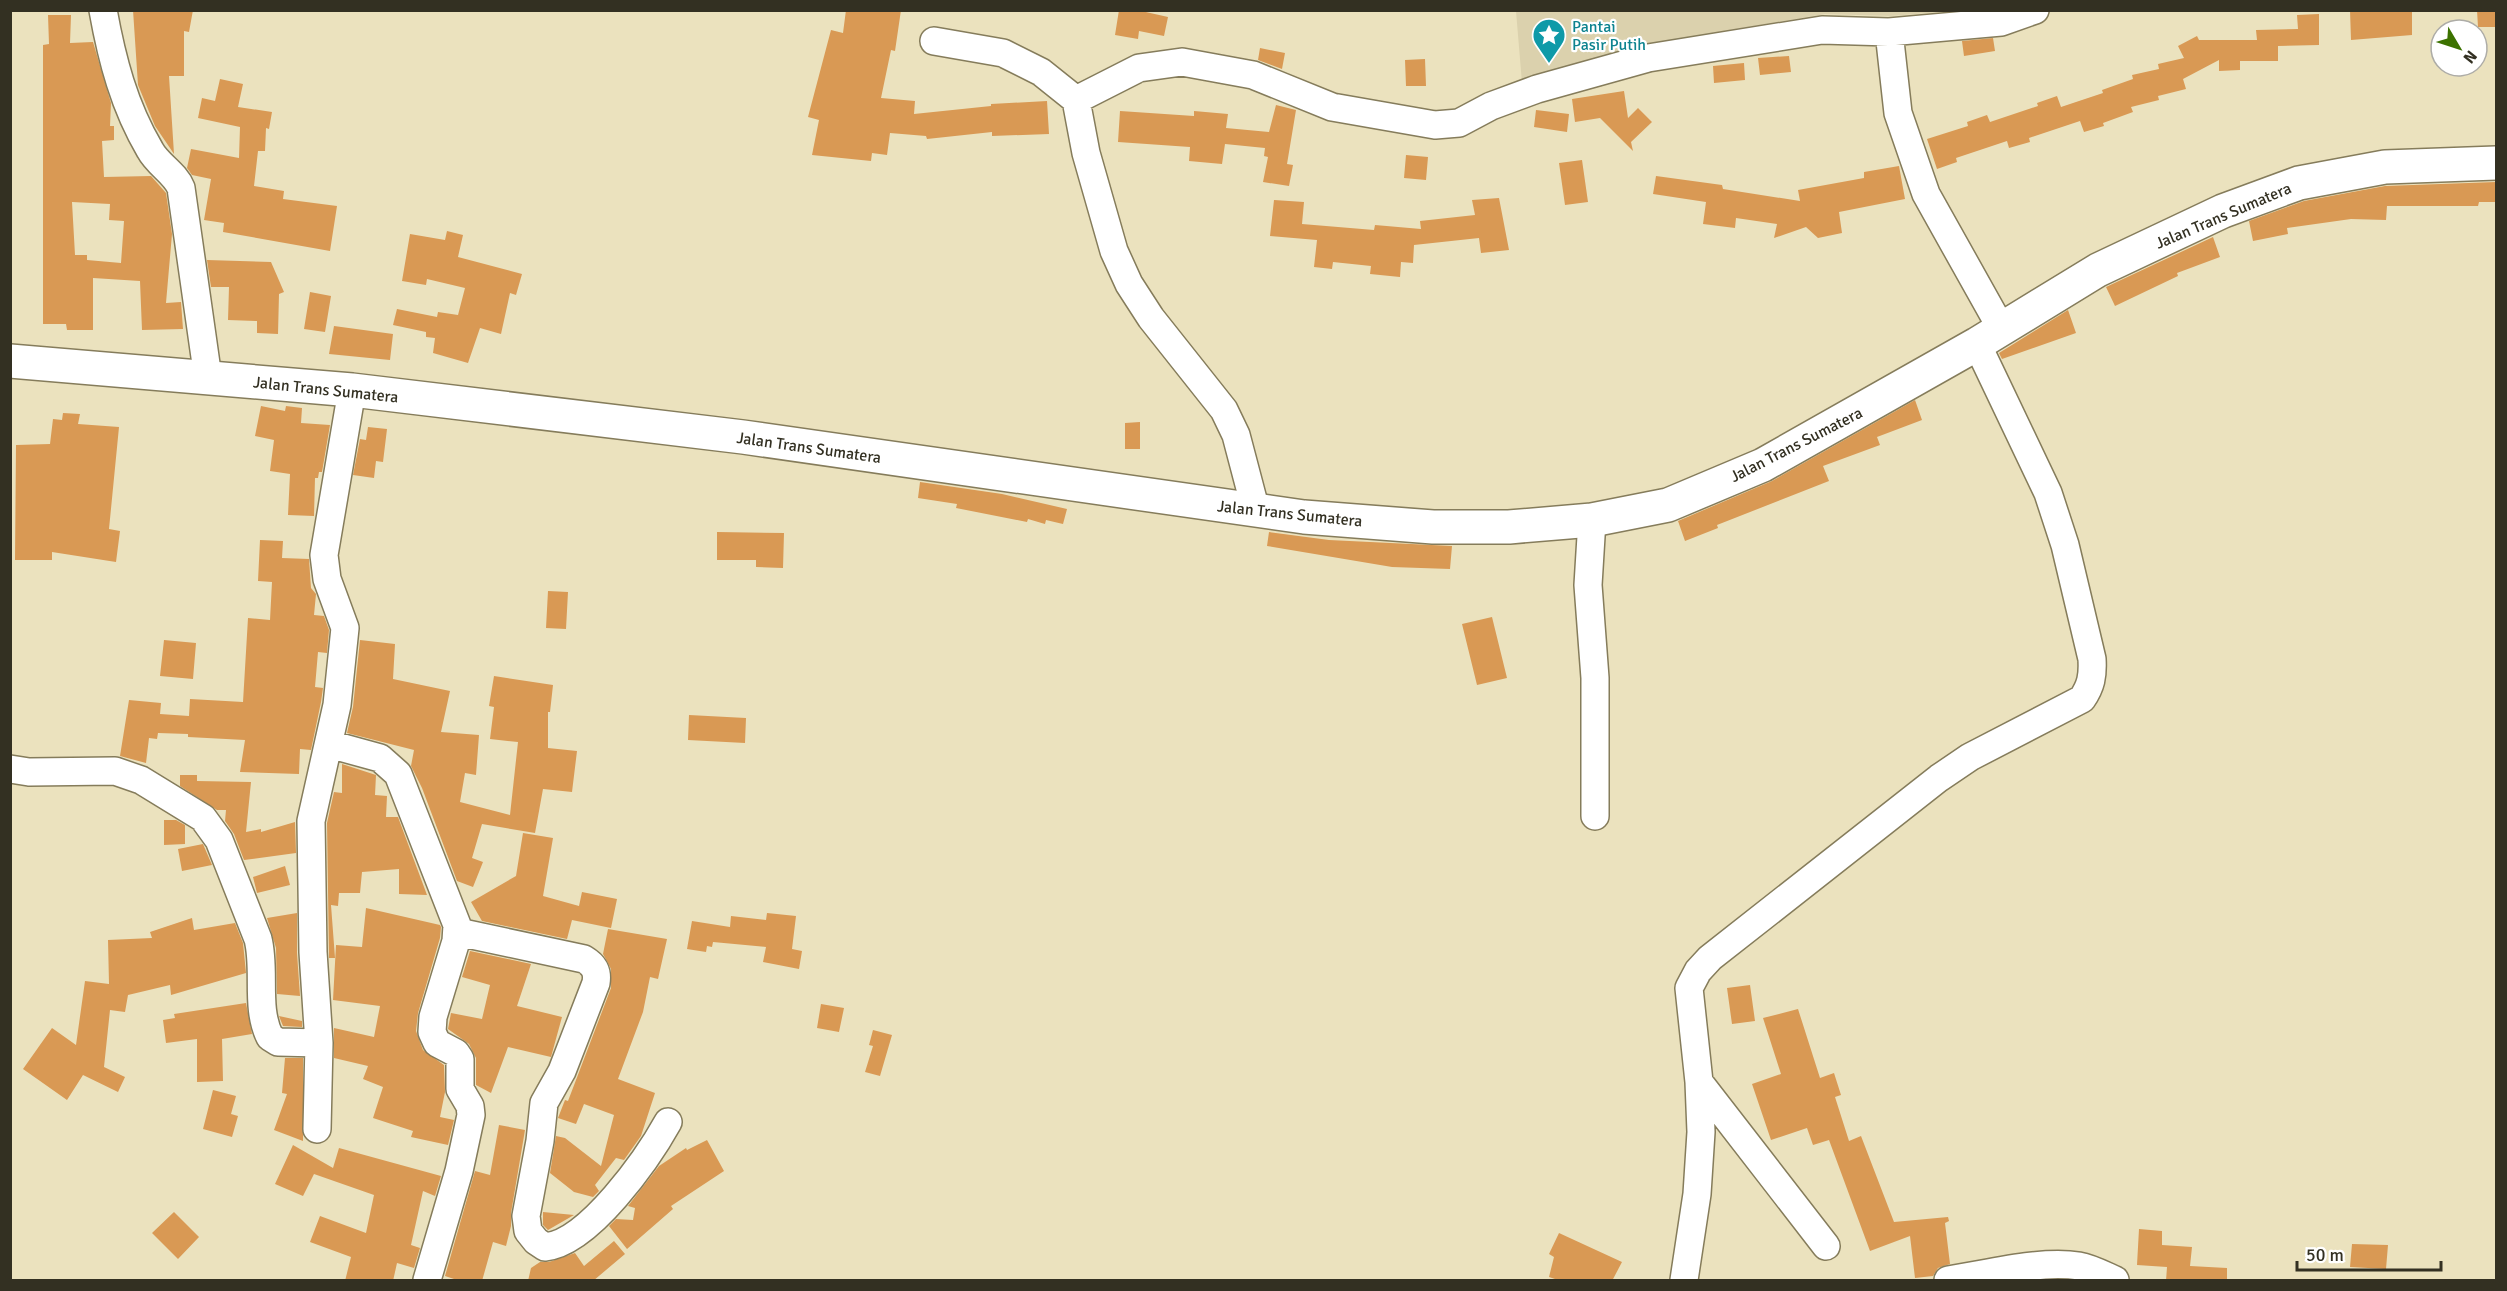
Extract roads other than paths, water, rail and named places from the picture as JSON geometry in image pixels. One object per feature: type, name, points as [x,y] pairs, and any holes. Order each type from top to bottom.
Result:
[{"type":"highway","name":"Jalan Trans Sumatera","points":[[10,361],[352,390],[743,437],[1256,511],[1433,527],[1509,526],[1592,520],[1668,505],[1762,465],[1989,336],[2098,270],[2223,211],[2299,183],[2385,167],[2496,163]]},
{"type":"street","points":[[103,10],[113,66],[134,118],[157,162],[176,178],[181,188],[208,378]]},
{"type":"street","points":[[1076,100],[1140,68],[1182,62],[1253,75],[1332,107],[1413,123],[1435,125],[1459,123],[1491,106],[1538,89],[1648,58],[1822,30],[1889,32],[2001,22],[2035,10]]},
{"type":"street","points":[[1686,1280],[1700,1163],[1699,1082],[1689,988],[1710,958],[1939,778],[1970,757],[2082,699],[2090,688],[2093,675],[2092,659],[2058,518],[1989,336],[1926,194],[1898,113],[1889,32]]},
{"type":"street","points":[[934,41],[1003,53],[1041,72],[1076,100],[1086,153],[1114,251],[1129,284],[1151,318],[1224,410],[1236,435],[1256,511]]},
{"type":"street","points":[[317,1129],[319,1043],[312,932],[311,821],[330,744],[342,668],[345,628],[327,579],[324,555],[352,390]]},
{"type":"street","points":[[1592,520],[1588,585],[1595,678],[1595,816]]},
{"type":"street","points":[[330,744],[380,758],[398,774],[458,932],[432,1032],[437,1043],[456,1053],[460,1059],[460,1089],[470,1106],[471,1115],[459,1171],[426,1281]]},
{"type":"street","points":[[10,769],[29,772],[115,771],[141,780],[203,818],[219,840],[258,939],[262,953],[264,1021],[270,1037],[278,1042],[319,1043]]},
{"type":"street","points":[[458,932],[584,959],[593,965],[597,973],[596,983],[568,1056],[544,1103],[526,1216],[528,1231],[536,1241],[545,1246],[559,1244],[604,1209],[653,1149],[668,1122]]},
{"type":"street","points":[[1699,1082],[1826,1246]]},
{"type":"street","points":[[1948,1281],[2014,1270],[2065,1266],[2081,1266],[2106,1278]]},
{"type":"place","name":"Pantai Pasir Putih","points":[[1549,64]]}]
